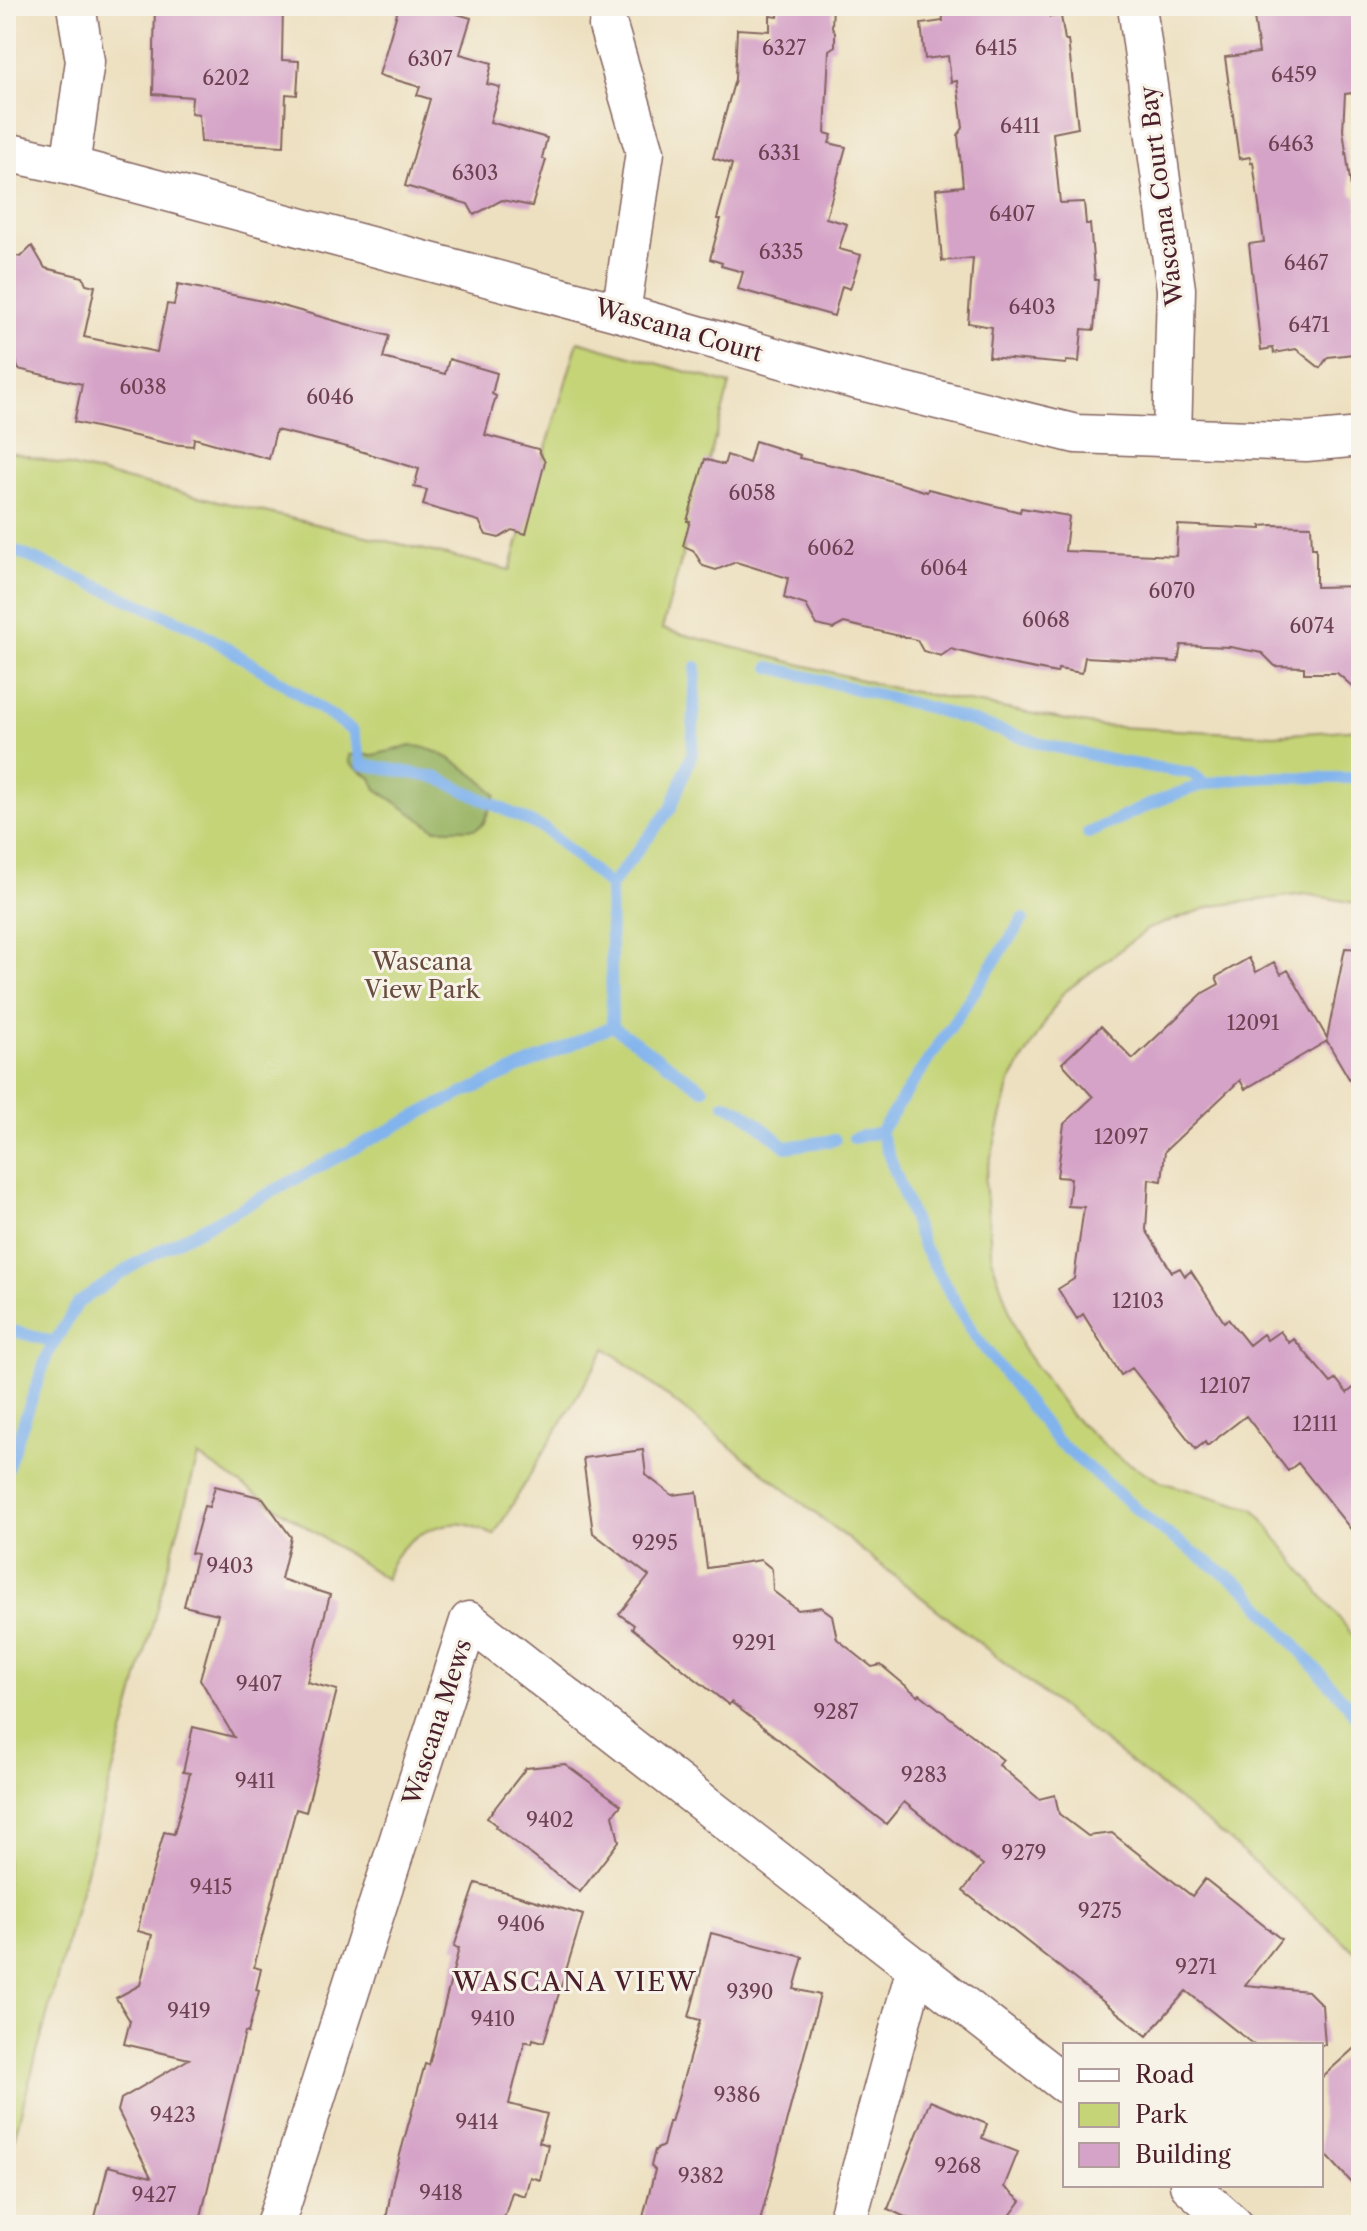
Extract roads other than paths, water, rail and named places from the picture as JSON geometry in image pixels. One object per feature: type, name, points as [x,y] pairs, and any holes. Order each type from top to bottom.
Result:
[{"type":"street","points":[[70,166],[85,61],[76,6]]},
{"type":"street","name":"Wascana Court Bay","points":[[1137,6],[1176,289],[1172,436]]},
{"type":"street","points":[[608,26],[645,152],[621,313]]},
{"type":"street","name":"Wascana Court","points":[[6,152],[70,166],[621,313],[845,377],[1076,434],[1306,442],[1361,437]]},
{"type":"street","name":"Wascana Mews","points":[[275,2225],[469,1621],[1063,2082]]},
{"type":"street","points":[[846,2225],[916,1967]]},
{"type":"street","points":[[1191,2187],[1234,2225]]},
{"type":"waterway","points":[[6,547],[193,627],[353,731],[362,764],[438,778],[545,829],[610,886],[612,1026]]},
{"type":"waterway","points":[[610,886],[671,808],[692,754],[696,667]]},
{"type":"waterway","points":[[770,667],[930,708],[1046,745],[1121,762],[1191,773],[1206,784]]},
{"type":"waterway","points":[[1088,833],[1162,799],[1208,784],[1264,778],[1361,778]]},
{"type":"waterway","points":[[880,1132],[1023,919]]},
{"type":"waterway","points":[[612,1026],[703,1089]]},
{"type":"waterway","points":[[6,1472],[48,1353],[78,1303],[138,1262],[433,1107],[612,1026]]},
{"type":"waterway","points":[[725,1104],[743,1112],[786,1147],[835,1140]]},
{"type":"waterway","points":[[854,1138],[880,1132],[923,1246],[975,1336],[1057,1441],[1156,1526],[1245,1588],[1361,1723]]},
{"type":"waterway","points":[[6,1329],[54,1342]]},
{"type":"district","name":"WASCANA VIEW","points":[[575,1982]]},
{"type":"park label","name":"Wascana View Park","points":[[422,975]]}]
